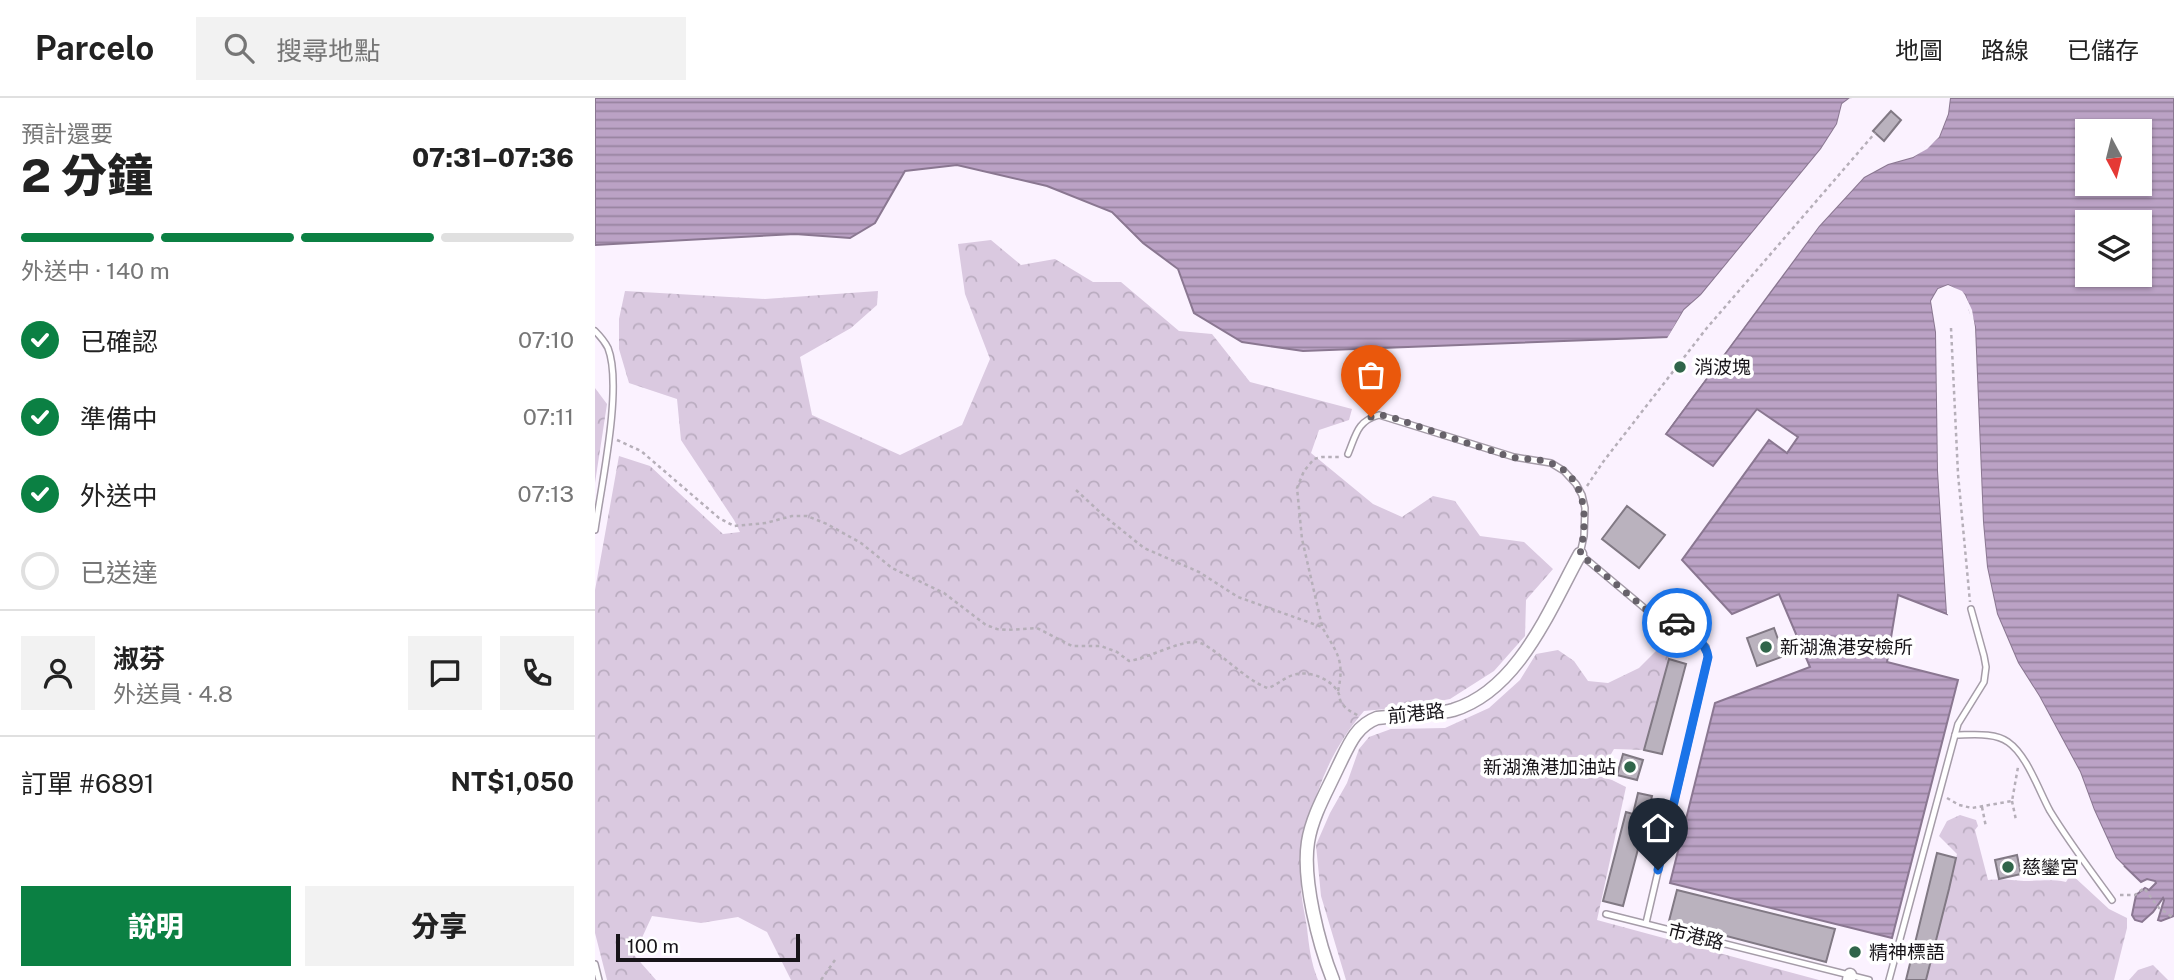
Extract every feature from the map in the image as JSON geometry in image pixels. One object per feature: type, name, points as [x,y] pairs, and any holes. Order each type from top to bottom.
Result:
[{"type":"street","name":"前港路","points":[[1333,980],[1316,923],[1307,867],[1307,844],[1317,812],[1352,739],[1367,721],[1455,709],[1484,693],[1515,665],[1527,650],[1580,554]]},
{"type":"lane","points":[[595,331],[607,347],[613,369],[613,396],[595,530]]},
{"type":"lane","points":[[1348,454],[1363,422],[1379,415],[1514,457],[1551,463],[1564,471],[1582,495],[1585,524],[1580,554]]},
{"type":"lane","name":"市港路","points":[[1580,554],[1654,616],[1682,626],[1708,650],[1646,923],[1849,978],[1869,980]]},
{"type":"lane","points":[[1889,980],[1955,735],[1962,714],[1981,687],[1985,675],[1984,656],[1971,609]]},
{"type":"lane","points":[[1955,735],[2007,741],[2018,754],[2073,847],[2112,900]]},
{"type":"lane","points":[[1606,914],[1646,923]]},
{"type":"lane","points":[[595,964],[599,980]]},
{"type":"path","points":[[1582,495],[1602,462],[1706,329],[1875,133]]},
{"type":"path","points":[[1951,328],[1958,474],[1971,609]]},
{"type":"path","points":[[608,438],[627,443],[641,451],[719,518],[734,526],[807,516],[861,543],[892,568],[944,593],[969,614],[997,629],[1037,628],[1072,646],[1101,646],[1117,652],[1129,661],[1193,641],[1203,643],[1259,685],[1268,688],[1293,675],[1303,673],[1328,681],[1338,691]]},
{"type":"path","points":[[1348,454],[1344,457],[1314,459],[1304,471],[1297,488],[1302,539],[1322,627],[1341,661],[1338,691],[1340,701],[1346,709],[1367,721]]},
{"type":"path","points":[[1076,490],[1144,548],[1199,572],[1238,597],[1322,627]]},
{"type":"path","points":[[2016,820],[2012,801],[2018,754]]},
{"type":"path","points":[[1939,795],[1966,807],[2012,801]]},
{"type":"path","points":[[1982,807],[1986,827]]},
{"type":"path","points":[[2112,900],[2121,894],[2135,895],[2144,888],[2159,908],[2174,918]]},
{"type":"path","points":[[821,980],[835,960]]},
{"type":"green space","points":[[991,240],[1021,265],[1055,259],[1093,282],[1121,282],[1179,331],[1212,334],[1250,382],[1352,409],[1349,420],[1319,430],[1311,453],[1373,504],[1402,517],[1433,496],[1455,501],[1480,536],[1524,542],[1553,569],[1526,600],[1525,636],[1494,671],[1450,699],[1408,707],[1364,711],[1349,730],[1317,792],[1303,861],[1302,896],[1318,980],[791,980],[767,932],[738,917],[701,923],[652,916],[634,955],[656,980],[607,980],[595,933],[595,590],[619,456],[650,466],[723,534],[740,532],[681,440],[677,399],[629,383],[619,349],[619,319],[625,291],[765,299],[878,291],[877,305],[851,328],[800,357],[812,415],[900,455],[962,425],[990,359],[965,294],[958,244]]},
{"type":"green space","points":[[595,388],[607,404],[595,483]]},
{"type":"green space","points":[[1661,646],[1670,646],[1669,659],[1644,750],[1614,749],[1598,776],[1626,787],[1597,920],[1819,980],[1346,980],[1321,896],[1316,845],[1347,783],[1359,749],[1369,737],[1391,729],[1445,728],[1489,708],[1520,680],[1536,654],[1558,650],[1574,661],[1588,681],[1608,683],[1639,668]]},
{"type":"green space","points":[[1960,815],[1976,820],[1978,826],[1975,830],[1988,880],[2066,882],[2071,874],[2109,909],[2127,918],[2114,980],[1926,980],[1957,854],[1939,836],[1947,821]]},
{"type":"green space","points":[[2153,965],[2168,980],[2129,980],[2138,970]]},
{"type":"shaded area","points":[[595,98],[1850,98],[1842,104],[1837,124],[1821,149],[1701,295],[1684,310],[1669,337],[1303,351],[1242,342],[1194,313],[1178,269],[1143,243],[1112,212],[1047,186],[957,165],[905,171],[875,223],[850,238],[795,234],[595,245]]},
{"type":"shaded area","points":[[1950,98],[2174,98],[2174,916],[2161,921],[2158,920],[2163,898],[2142,922],[2135,920],[2132,915],[2136,895],[2145,888],[2149,890],[2156,883],[2147,879],[2141,882],[2116,858],[2080,772],[2018,663],[1997,614],[1987,567],[1983,522],[1975,327],[1965,295],[1948,285],[1938,289],[1931,301],[1936,332],[1938,471],[1947,614],[1898,595],[1887,662],[1958,680],[1892,938],[1670,883],[1715,703],[1810,667],[1779,594],[1732,614],[1682,560],[1769,440],[1787,453],[1798,437],[1757,409],[1713,466],[1666,434],[1819,226],[1864,177],[1888,164],[1913,157],[1939,137],[1948,114]]},
{"type":"pier","points":[[1850,98],[1853,99],[1845,106],[1840,126],[1824,151],[1704,297],[1687,312],[1672,339],[1666,340],[1684,310],[1701,295],[1821,149],[1837,124],[1842,104]]},
{"type":"pier","points":[[1947,98],[1950,98],[1948,114],[1939,137],[1927,149],[1913,157],[1888,164],[1864,177],[1819,226],[1663,436],[1663,432],[1688,396],[1816,224],[1862,174],[1886,161],[1911,154],[1925,146],[1936,135]]},
{"type":"pier","points":[[1948,285],[1965,295],[1972,310],[1975,327],[1983,522],[1987,567],[1997,614],[2018,663],[2080,772],[2116,858],[2124,866],[2121,868],[2112,859],[2077,773],[2015,665],[1994,615],[1984,568],[1980,522],[1969,311],[1960,294],[1948,289],[1940,292],[1934,302],[1940,347],[1942,471],[1951,615],[1947,614],[1938,471],[1936,332],[1931,301],[1938,289]]},
{"type":"building","points":[[1891,111],[1901,120],[1884,141],[1873,131]]},
{"type":"building","points":[[1627,506],[1665,535],[1639,568],[1602,539]]},
{"type":"building","name":"新湖漁港安檢所","points":[[1774,628],[1784,656],[1757,666],[1747,638]]},
{"type":"building","points":[[1669,659],[1686,664],[1662,754],[1644,750]]},
{"type":"building","name":"新湖漁港加油站","points":[[1623,754],[1643,760],[1637,780],[1617,775]]},
{"type":"building","points":[[1638,793],[1652,796],[1623,906],[1603,901],[1626,812],[1633,814]]},
{"type":"building","points":[[1937,853],[1956,858],[1949,889],[1926,980],[1906,980]]},
{"type":"building","name":"慈鑾宮","points":[[2017,855],[2021,874],[1999,879],[1995,860]]},
{"type":"building","points":[[1677,890],[1835,929],[1826,962],[1669,921]]},
{"type":"way so far","points":[[1371,417],[1388,416],[1514,457],[1551,463],[1564,471],[1576,484],[1585,508],[1584,537],[1580,554],[1654,616],[1677,623]]},
{"type":"place","name":"消波塊","points":[[1680,367]]},
{"type":"place","name":"新湖漁港安檢所","points":[[1766,647]]},
{"type":"place","name":"新湖漁港加油站","points":[[1630,767]]},
{"type":"place","name":"慈鑾宮","points":[[2008,867]]},
{"type":"place","name":"精神標語","points":[[1855,952]]},
{"type":"route","points":[[1658,870],[1708,657],[1706,647],[1677,623]]}]
